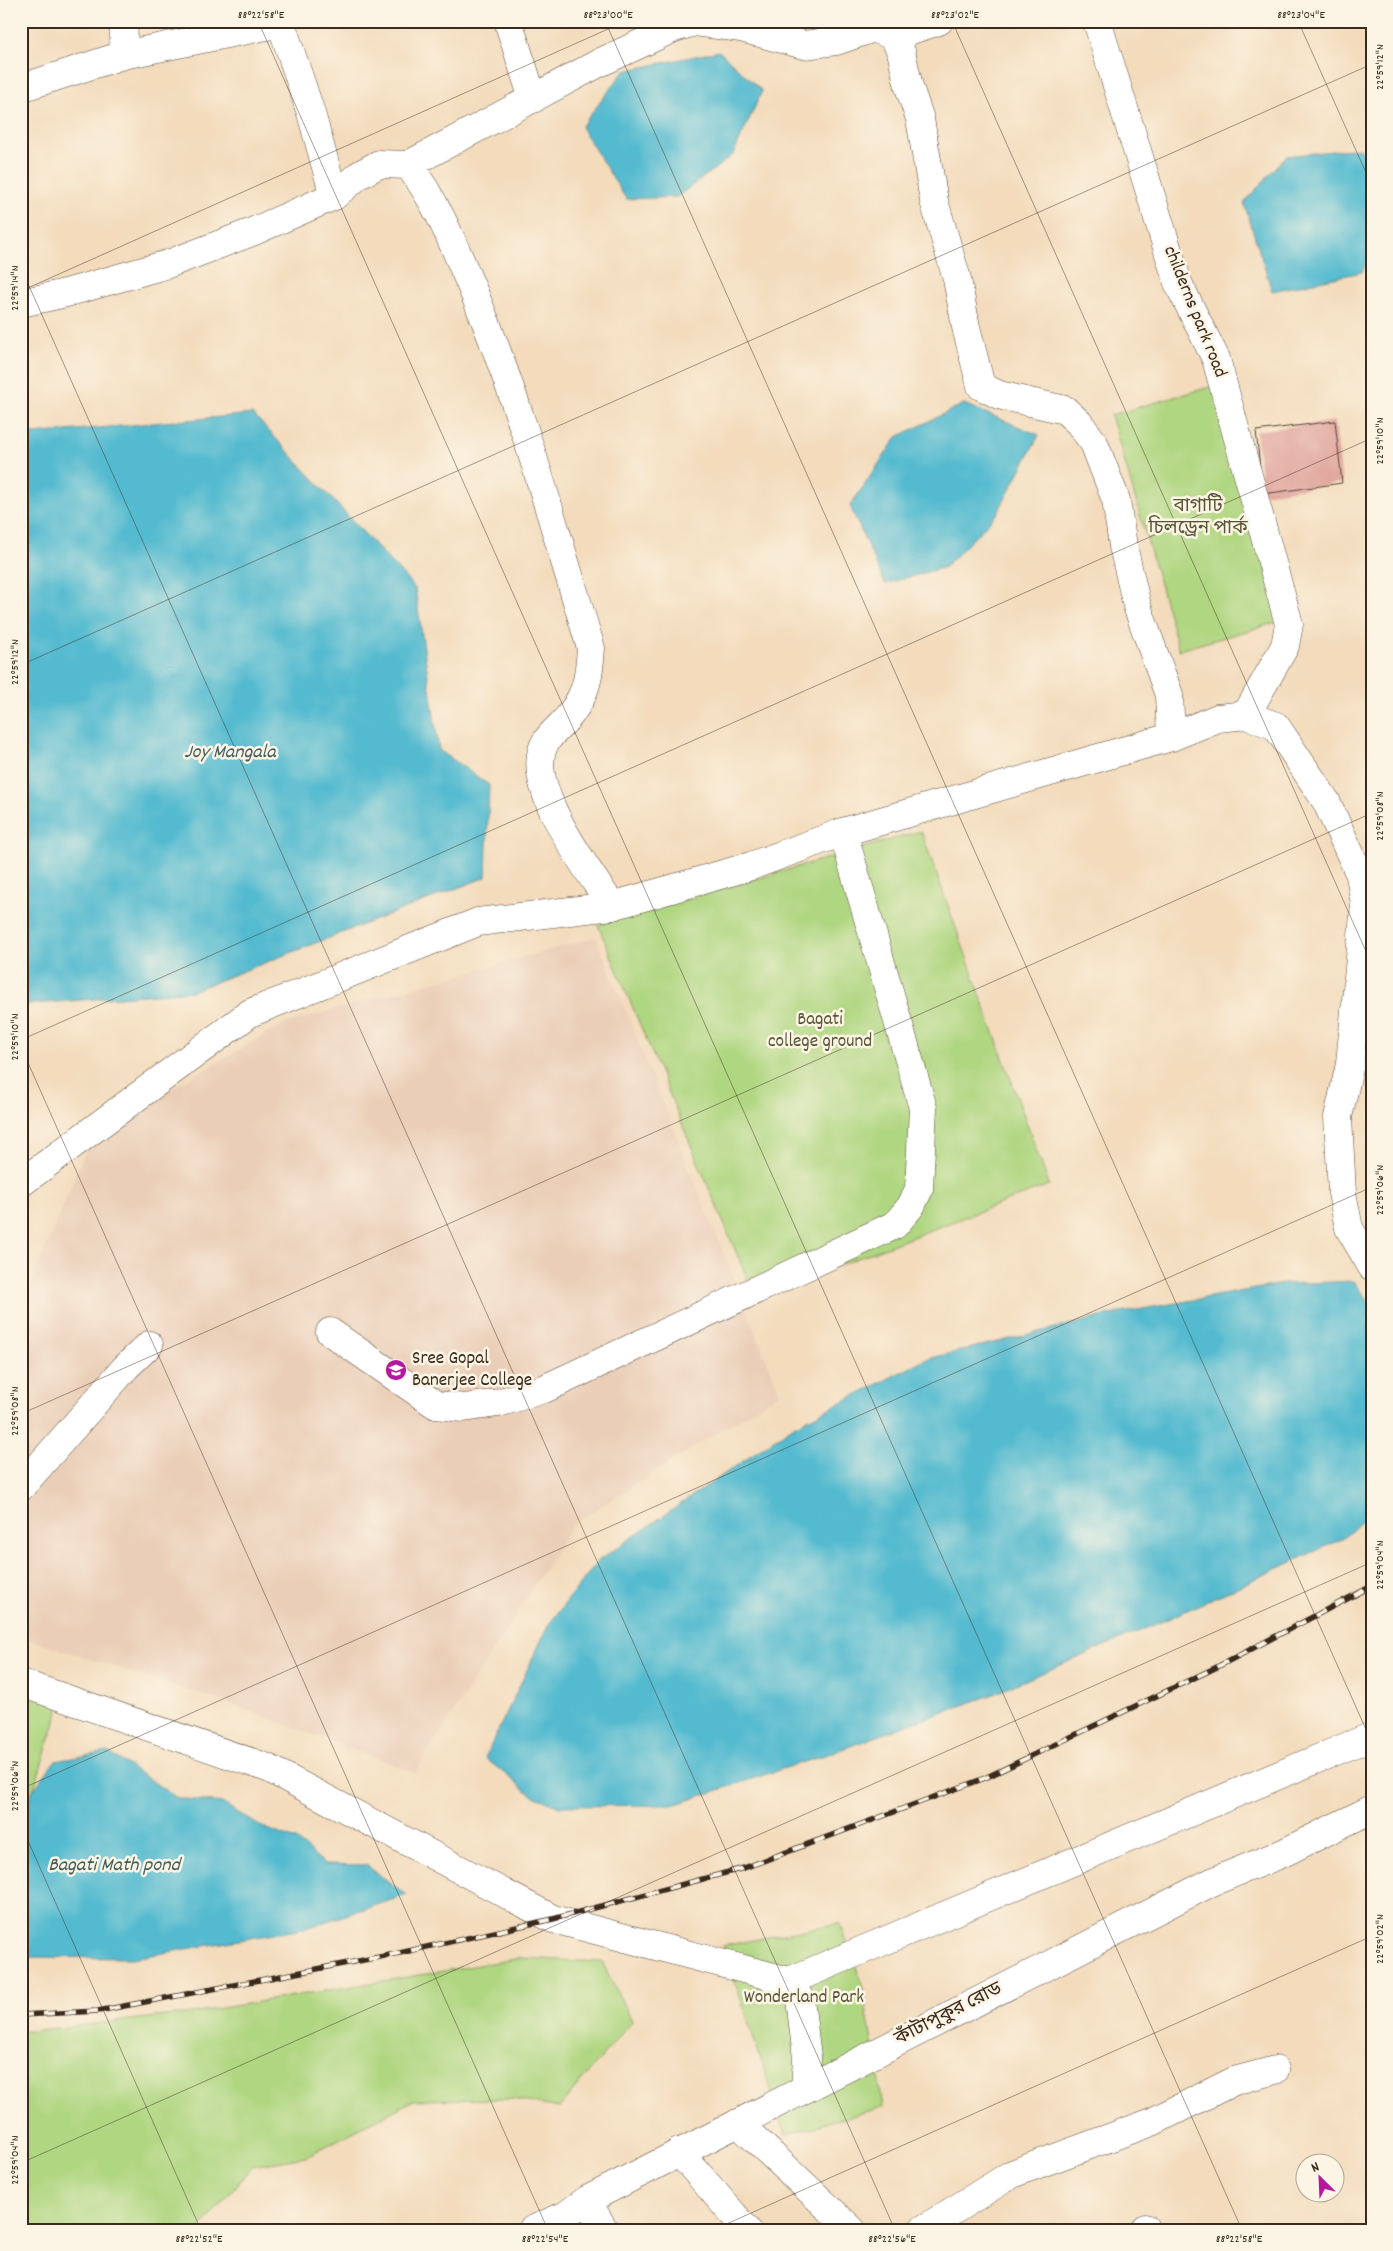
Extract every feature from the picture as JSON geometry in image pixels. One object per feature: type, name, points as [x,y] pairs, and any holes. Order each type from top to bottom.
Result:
[{"type":"street","points":[[123,55],[124,21]]},
{"type":"street","points":[[508,21],[533,99]]},
{"type":"street","points":[[894,36],[939,21]]},
{"type":"street","name":"childerns park road","points":[[1097,21],[1178,283],[1216,359],[1289,624],[1285,646],[1246,715]]},
{"type":"street","points":[[21,303],[66,293],[168,264],[252,232],[334,196],[359,175],[379,164],[408,165],[674,28],[695,22],[741,28],[804,45],[836,41],[874,28],[894,36],[902,51],[909,87],[920,119],[934,201],[957,279],[966,327],[981,386],[999,395],[1065,410],[1080,423],[1094,443],[1116,500],[1123,546],[1137,606],[1169,695],[1171,737]]},
{"type":"street","points":[[21,88],[123,55],[281,23],[311,113],[334,196]]},
{"type":"street","points":[[408,165],[425,186],[453,245],[495,344],[526,436],[591,648],[589,680],[573,712],[545,742],[539,763],[540,778],[566,840],[612,906]]},
{"type":"street","points":[[21,1183],[250,1013],[478,922],[612,906],[751,866],[843,832],[1171,737],[1218,718],[1246,715],[1276,726],[1326,801],[1360,875],[1369,903],[1361,1064],[1338,1118],[1342,1193],[1350,1228],[1372,1266]]},
{"type":"street","points":[[330,1332],[436,1405],[464,1408],[498,1403],[544,1389],[895,1225],[912,1206],[920,1189],[923,1108],[843,832]]},
{"type":"street","points":[[21,1487],[126,1367],[149,1345]]},
{"type":"street","points":[[21,1683],[268,1768],[553,1918],[789,1981],[1372,1736]]},
{"type":"street","name":"কাঁটাপুকুর রোড","points":[[532,2230],[566,2215],[587,2200],[805,2090],[968,2004],[1212,1882],[1281,1854],[1372,1810]]},
{"type":"street","points":[[789,1981],[800,1999],[807,2058],[805,2090]]},
{"type":"street","points":[[922,2230],[1012,2174],[1152,2122],[1234,2081],[1275,2070]]},
{"type":"street","points":[[738,2123],[852,2230]]},
{"type":"street","points":[[679,2152],[747,2230]]},
{"type":"street","points":[[587,2200],[604,2230]]},
{"type":"shaded area","name":"Sree Gopal Banerjee College","points":[[596,937],[780,1393],[573,1524],[415,1773],[225,1702],[21,1637],[21,1348],[24,1302],[92,1135],[283,1024]]},
{"type":"green space","name":"বাগাটি চিলড্রেন পার্ক","points":[[1217,385],[1285,620],[1179,650],[1111,415]]},
{"type":"green space","name":"Bagati college ground","points":[[921,831],[1049,1185],[755,1297],[598,925]]},
{"type":"green space","points":[[21,1679],[63,1697],[21,1829]]},
{"type":"green space","name":"Wonderland Park","points":[[839,1923],[862,1983],[883,2107],[786,2135],[723,1946]]},
{"type":"green space","points":[[521,1958],[602,1962],[632,2021],[559,2108],[512,2099],[414,2100],[305,2157],[252,2166],[199,2230],[21,2230],[21,2032],[192,2013]]},
{"type":"water","points":[[719,51],[762,91],[733,155],[677,197],[626,199],[581,127],[624,71]]},
{"type":"water","points":[[1360,148],[1372,163],[1372,251],[1362,272],[1272,291],[1244,203],[1286,156]]},
{"type":"water","points":[[964,404],[1039,435],[997,514],[945,567],[885,584],[850,506],[897,437]]},
{"type":"water","name":"Joy Mangala","points":[[253,414],[415,588],[439,750],[489,785],[486,877],[192,991],[21,1005],[21,435]]},
{"type":"water","points":[[1354,1281],[1372,1305],[1372,1511],[1344,1538],[1170,1618],[991,1695],[828,1754],[673,1805],[560,1806],[533,1796],[485,1758],[549,1624],[598,1561],[794,1426],[927,1359],[1109,1315],[1283,1284]]},
{"type":"water","name":"Bagati Math pond","points":[[108,1752],[177,1798],[222,1803],[260,1826],[296,1840],[325,1864],[366,1865],[407,1895],[303,1929],[134,1958],[21,1957],[21,1827],[32,1792],[55,1761]]},
{"type":"building","points":[[1335,421],[1342,483],[1263,494],[1256,431]]},
{"type":"railway","points":[[21,2015],[98,2011],[395,1954],[553,1919],[744,1868],[985,1778],[1217,1667],[1372,1586]]},
{"type":"place","name":"Sree Gopal Banerjee College","points":[[396,1370]]}]
